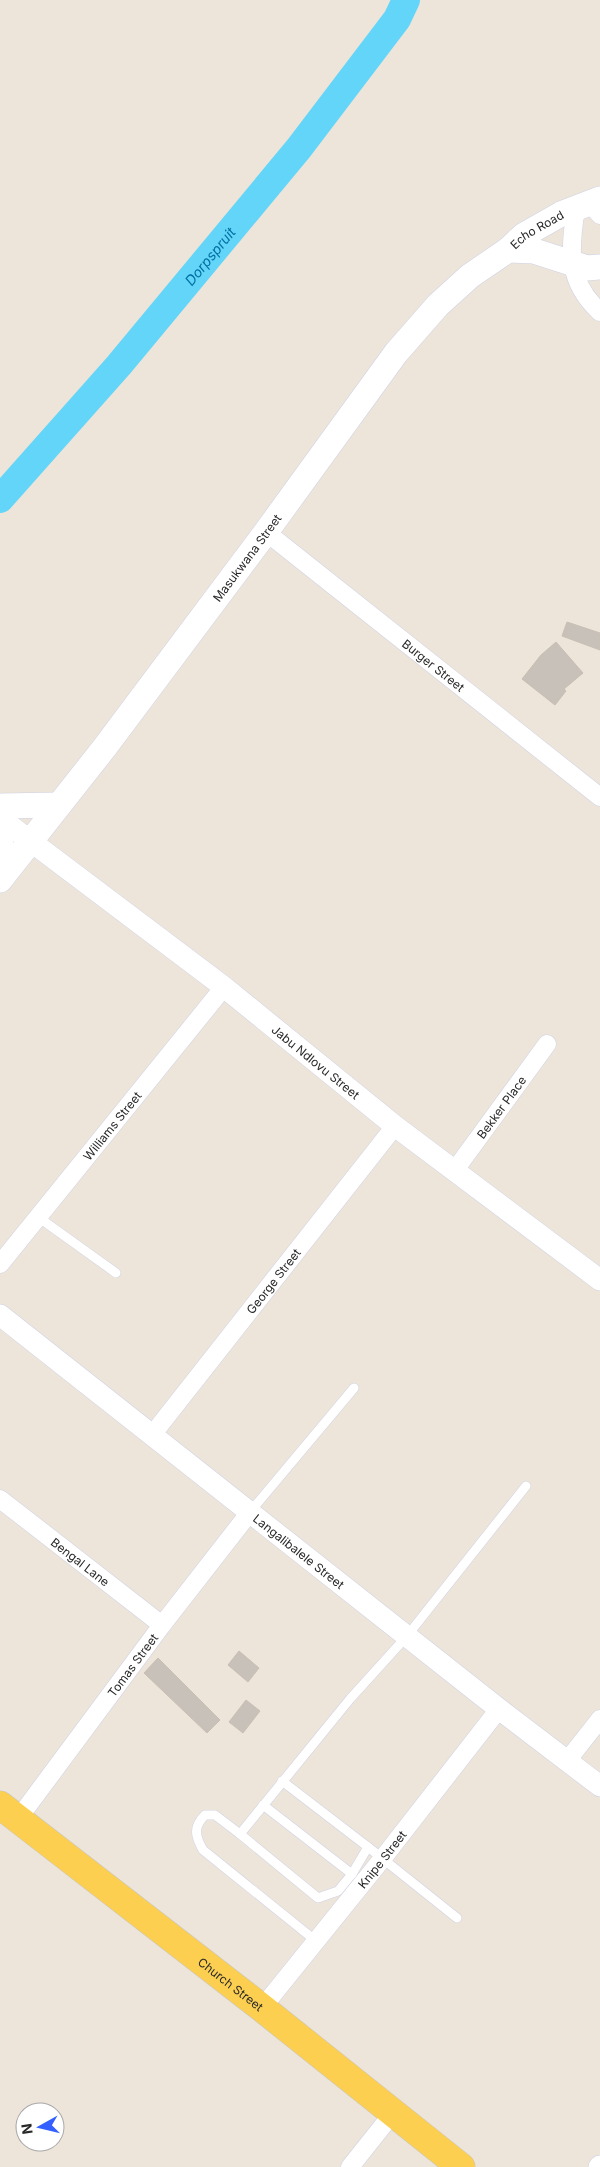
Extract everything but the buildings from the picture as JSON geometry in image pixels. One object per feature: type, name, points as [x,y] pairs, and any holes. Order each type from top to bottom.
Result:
[{"type":"main road","name":"Echo Road","points":[[508,250],[524,235],[542,224],[592,207]]},
{"type":"main road","name":"Echo Road","points":[[508,250],[534,251],[587,268],[600,267]]},
{"type":"main road","name":"Masukwana Street","points":[[3,877],[32,843],[58,805],[105,747],[266,532],[396,353],[451,293],[470,276],[508,250]]},
{"type":"main road","points":[[0,806],[58,805]]},
{"type":"main road","points":[[0,836],[3,877]]},
{"type":"main road","name":"Church Street","points":[[9,1812],[262,2008],[461,2167]]},
{"type":"street","points":[[592,207],[572,233],[572,263],[583,295],[600,312]]},
{"type":"street","name":"Burger Street","points":[[266,532],[600,797]]},
{"type":"street","name":"Jabu Ndlovu Street","points":[[0,818],[224,987],[395,1126],[600,1280]]},
{"type":"street","name":"Williams Street","points":[[0,1264],[224,987]]},
{"type":"street","name":"Bekker Place","points":[[455,1170],[546,1044]]},
{"type":"street","name":"George Street","points":[[152,1435],[395,1126]]},
{"type":"street","name":"Langalibalele Street","points":[[0,1315],[499,1709],[600,1786]]},
{"type":"street","name":"Bengal Lane","points":[[0,1499],[162,1625]]},
{"type":"street","name":"Tomas Street","points":[[9,1812],[162,1625],[250,1512]]},
{"type":"street","name":"Knipe Street","points":[[262,2008],[383,1858],[499,1709]]},
{"type":"street","points":[[567,1761],[600,1719]]},
{"type":"street","points":[[350,2167],[393,2112]]},
{"type":"lane","points":[[38,1217],[116,1273]]},
{"type":"lane","points":[[250,1512],[354,1388]]},
{"type":"lane","points":[[240,1834],[282,1781],[407,1636],[526,1486]]},
{"type":"lane","points":[[282,1781],[383,1858],[457,1918]]},
{"type":"lane","points":[[262,1805],[352,1874]]},
{"type":"lane","points":[[316,1941],[203,1850],[195,1837],[197,1823],[205,1815],[215,1815],[318,1898],[338,1891],[352,1874],[368,1848]]},
{"type":"waterway","name":"Dorpspruit","points":[[0,499],[119,365],[299,148],[397,19],[406,0]]}]
